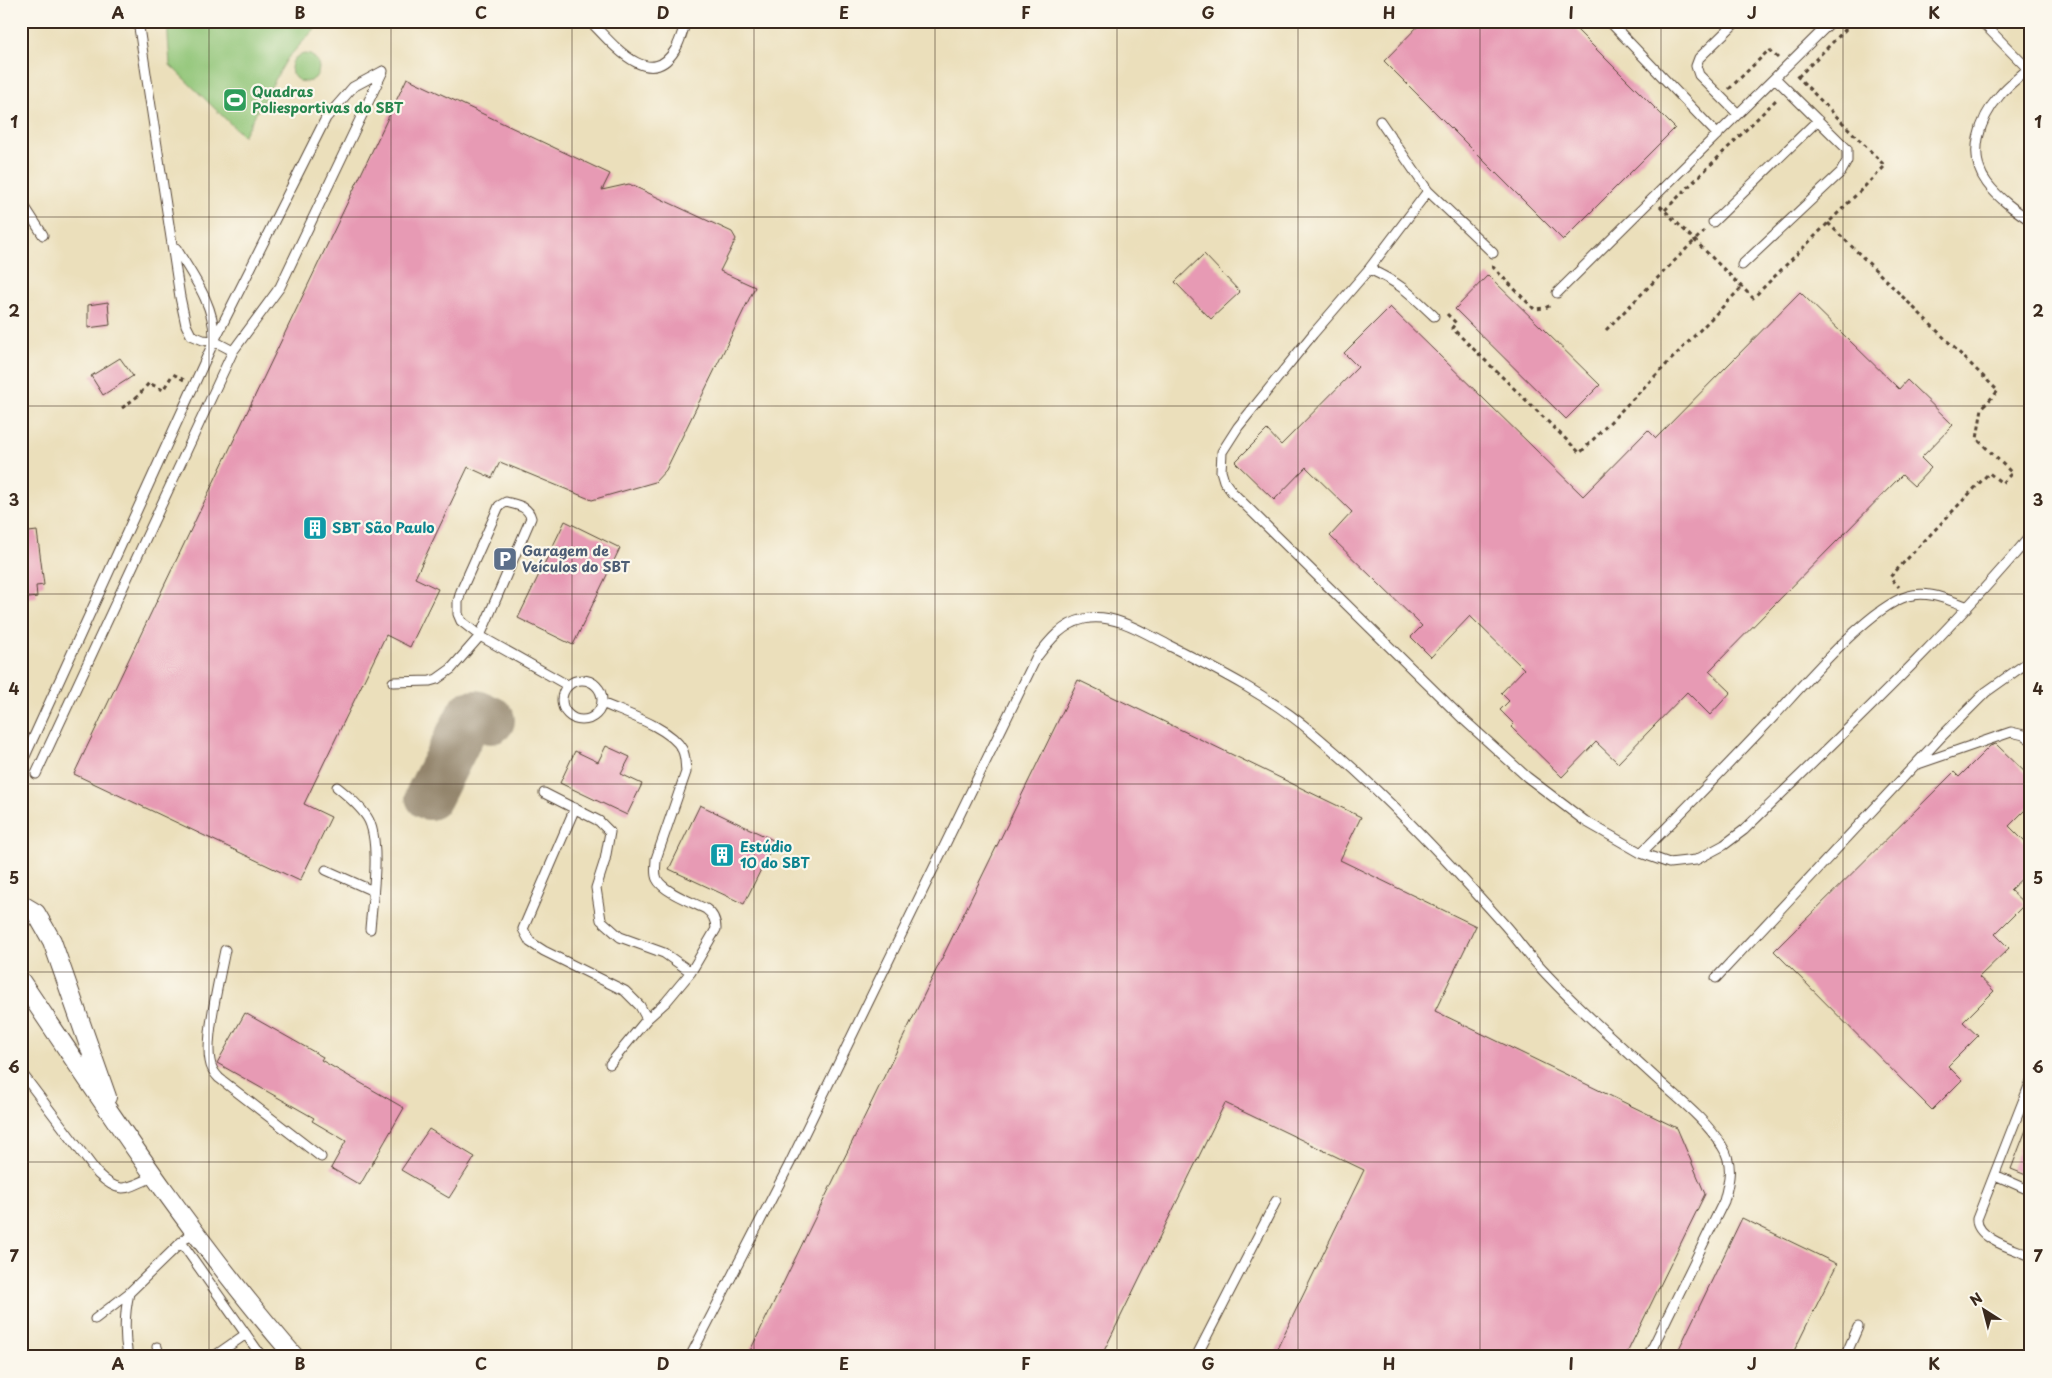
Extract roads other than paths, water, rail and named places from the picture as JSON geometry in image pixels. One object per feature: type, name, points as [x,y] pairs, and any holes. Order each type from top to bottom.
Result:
[{"type":"street","points":[[26,912],[52,941],[117,1123]]},
{"type":"street","points":[[21,980],[153,1177],[188,1236],[295,1357]]},
{"type":"lane","points":[[138,21],[186,326],[191,335],[203,340],[214,340],[233,351]]},
{"type":"lane","points":[[590,21],[628,58],[649,67],[660,65],[672,54],[676,49],[686,21]]},
{"type":"lane","points":[[1609,21],[1718,135]]},
{"type":"lane","points":[[1737,21],[1699,58],[1696,66],[1699,75],[1738,114]]},
{"type":"lane","points":[[1558,293],[1832,21]]},
{"type":"lane","points":[[1981,21],[2030,69],[1999,96],[1981,123],[1976,145],[1979,165],[1986,182],[2002,200],[2031,221]]},
{"type":"lane","points":[[21,765],[214,340],[326,118],[353,87],[383,70],[280,288],[233,351],[36,774]]},
{"type":"lane","points":[[1742,265],[1841,172],[1847,161],[1847,149],[1775,78]]},
{"type":"lane","points":[[1713,222],[1818,120]]},
{"type":"lane","points":[[1380,121],[1428,191],[1493,253]]},
{"type":"lane","points":[[1428,191],[1368,269],[1238,427],[1222,452],[1221,470],[1224,481],[1232,492],[1442,698],[1528,777],[1585,821],[1641,852],[1669,863],[1696,860],[1724,845],[1744,830],[1894,683],[2004,567],[2031,535]]},
{"type":"lane","points":[[21,201],[43,236]]},
{"type":"lane","points":[[173,244],[204,297],[215,326],[214,340]]},
{"type":"lane","points":[[1368,269],[1392,279],[1405,288],[1434,316]]},
{"type":"lane","points":[[393,682],[438,679],[451,669],[480,636],[531,518],[525,508],[506,502],[499,506],[461,591],[458,602],[458,614],[461,622],[480,636],[568,685]]},
{"type":"lane","points":[[1641,852],[1694,801],[1850,636],[1884,608],[1908,596],[1925,594],[1939,596],[1966,606]]},
{"type":"lane","points":[[690,1357],[789,1165],[1036,658],[1050,640],[1067,625],[1085,618],[1104,618],[1132,626],[1219,671],[1269,701],[1313,733],[1391,804],[1504,924],[1535,963],[1594,1021],[1686,1106],[1722,1146],[1729,1160],[1731,1177],[1724,1201],[1648,1357]]},
{"type":"lane","points":[[1716,978],[1986,692],[2031,660]]},
{"type":"lane","points":[[579,680],[591,681],[599,687],[602,703],[598,712],[583,721],[572,717],[566,712],[562,700],[563,689],[568,685],[579,680]]},
{"type":"lane","points":[[602,703],[661,730],[681,748],[685,757],[686,772],[656,859],[655,871],[658,880],[664,888],[706,909],[711,913],[716,924],[716,929],[692,972],[666,1002],[647,1019],[610,1064]]},
{"type":"lane","points":[[1916,764],[2011,732],[2024,735],[2031,740]]},
{"type":"lane","points":[[337,787],[352,800],[368,819],[374,839],[370,929]]},
{"type":"lane","points":[[544,793],[599,821],[610,832],[605,860],[596,888],[601,920],[620,937],[664,952],[692,972]]},
{"type":"lane","points":[[574,808],[523,929],[530,942],[544,951],[625,992],[640,1006],[647,1019]]},
{"type":"lane","points":[[326,870],[373,891]]},
{"type":"lane","points":[[225,950],[211,1033],[209,1059],[212,1070],[219,1078],[320,1157]]},
{"type":"lane","points":[[21,1072],[98,1174],[109,1184],[116,1188],[125,1188],[153,1177]]},
{"type":"lane","points":[[2031,1081],[1977,1219],[1979,1228],[1986,1236],[2031,1256]]},
{"type":"lane","points":[[1995,1175],[2031,1191]]},
{"type":"lane","points":[[1196,1357],[1276,1201]]},
{"type":"lane","points":[[95,1319],[129,1293],[188,1236],[261,1357]]},
{"type":"lane","points":[[128,1357],[124,1337],[129,1293]]},
{"type":"lane","points":[[1845,1357],[1858,1327]]},
{"type":"lane","points":[[213,1357],[246,1334]]},
{"type":"lane","points":[[157,1347],[160,1357]]},
{"type":"place","name":"Quadras Poliesportivas do SBT","points":[[235,100]]},
{"type":"place","name":"SBT São Paulo","points":[[315,528]]},
{"type":"place","name":"Garagem de Veículos do SBT","points":[[505,559]]},
{"type":"place","name":"Estúdio 10 do SBT","points":[[722,855]]}]
